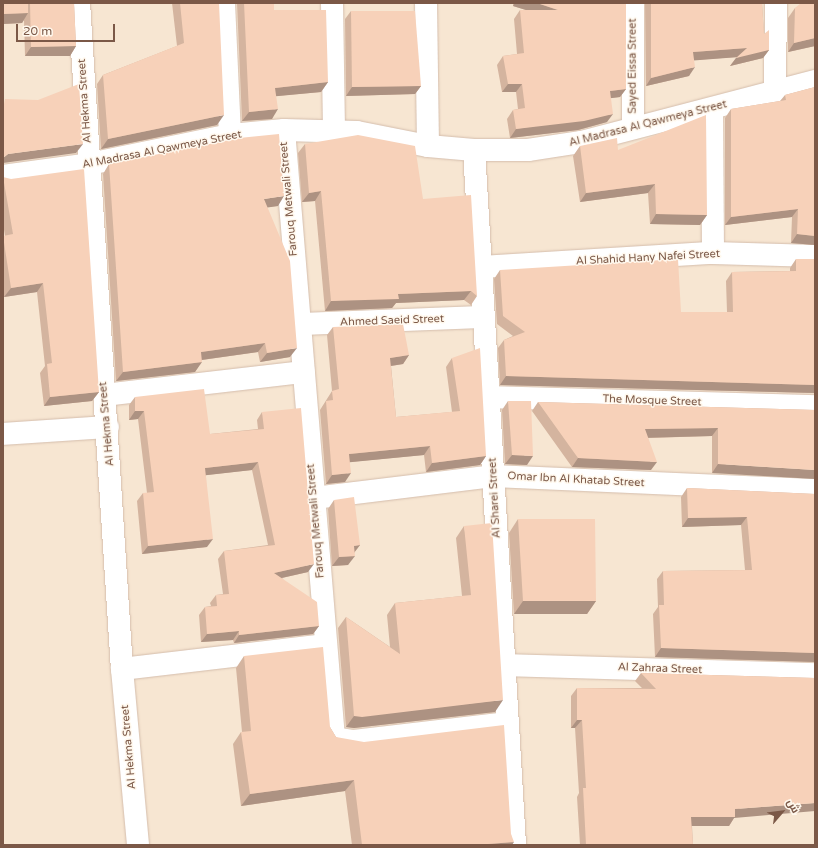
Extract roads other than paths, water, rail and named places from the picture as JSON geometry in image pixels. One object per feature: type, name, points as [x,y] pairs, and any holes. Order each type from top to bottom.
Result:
[{"type":"street","name":"Al Hekma Street","points":[[79,3],[104,395],[108,428],[122,669],[138,845]]},
{"type":"street","points":[[224,3],[230,135]]},
{"type":"street","points":[[332,3],[334,131]]},
{"type":"street","points":[[426,3],[428,146]]},
{"type":"street","name":"Sayed Eissa Street","points":[[633,3],[633,128]]},
{"type":"street","points":[[776,3],[776,92]]},
{"type":"street","name":"Al Madrasa Al Qawmeya Street","points":[[3,176],[89,164],[230,135],[284,130],[357,132],[428,146],[474,150],[528,150],[581,142],[815,81]]},
{"type":"street","points":[[712,109],[713,253]]},
{"type":"street","name":"Farouq Metwali Street","points":[[284,130],[334,738],[354,741],[508,723]]},
{"type":"street","name":"Al Sharei Street","points":[[474,150],[515,845]]},
{"type":"street","name":"Al Shahid Hany Nafei Street","points":[[481,267],[713,253],[815,256]]},
{"type":"street","name":"Ahmed Saeid Street","points":[[300,324],[483,317]]},
{"type":"street","points":[[104,395],[304,372]]},
{"type":"street","name":"The Mosque Street","points":[[488,396],[815,406]]},
{"type":"street","points":[[3,434],[108,428]]},
{"type":"street","name":"Omar Ibn Al Khatab Street","points":[[314,498],[493,476],[815,490]]},
{"type":"street","points":[[122,669],[326,644]]},
{"type":"street","name":"Al Zahraa Street","points":[[505,665],[815,674]]}]
